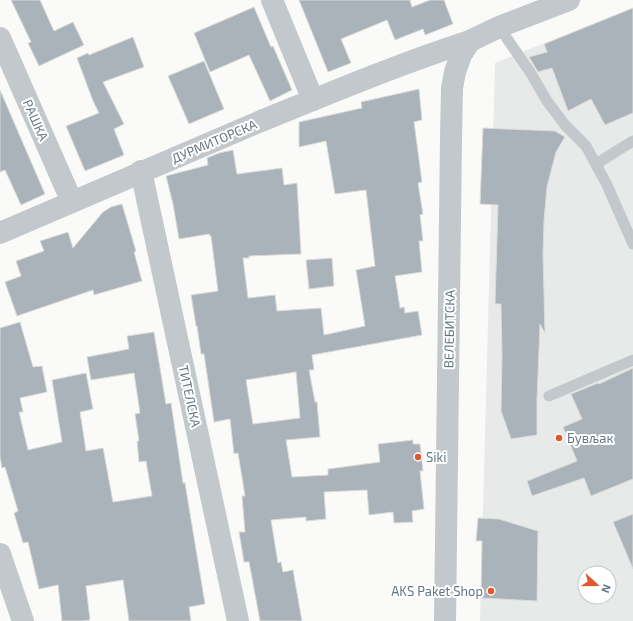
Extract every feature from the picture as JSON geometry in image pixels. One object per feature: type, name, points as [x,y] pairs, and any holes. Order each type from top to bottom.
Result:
[{"type":"street","points":[[272,0],[313,100]]},
{"type":"street","name":"ДУРМИТОРСКА","points":[[0,233],[141,171],[313,100],[429,54],[470,41],[499,27],[569,0]]},
{"type":"street","name":"РАШКА","points":[[0,38],[72,202]]},
{"type":"street","name":"ВЕЛЕБИТСКА","points":[[445,621],[452,88],[455,72],[461,55],[470,41]]},
{"type":"street","points":[[429,54],[442,60],[455,72]]},
{"type":"street","name":"ТИТЕЛСКА","points":[[141,171],[238,621]]},
{"type":"street","points":[[0,554],[23,621]]},
{"type":"lane","points":[[499,27],[530,72],[547,101],[565,125],[586,146],[607,184],[633,244]]},
{"type":"lane","points":[[596,164],[633,142]]},
{"type":"lane","points":[[549,396],[633,360]]},
{"type":"shaded area","name":"Бувљак","points":[[633,8],[633,621],[480,621],[495,63]]},
{"type":"building","points":[[11,0],[40,0],[54,31],[73,22],[84,45],[39,66],[28,43],[31,42]]},
{"type":"building","points":[[299,0],[410,0],[412,7],[430,0],[444,0],[453,24],[425,35],[423,29],[395,40],[387,20],[341,39],[351,63],[328,72]]},
{"type":"building","points":[[254,7],[292,90],[270,101],[249,55],[210,72],[194,33]]},
{"type":"building","points":[[633,8],[633,113],[605,125],[591,99],[568,111],[552,68],[538,72],[529,57],[547,52],[544,44]]},
{"type":"building","points":[[133,37],[144,67],[103,82],[124,124],[114,129],[124,155],[85,171],[66,126],[99,113],[77,58],[88,53],[89,55]]},
{"type":"building","points":[[204,61],[224,109],[189,124],[168,76]]},
{"type":"building","points":[[419,89],[422,120],[414,122],[422,182],[418,183],[423,214],[420,215],[423,241],[419,241],[422,272],[395,276],[400,308],[404,307],[405,313],[418,311],[422,335],[312,355],[314,370],[309,370],[315,402],[317,402],[320,437],[286,440],[292,477],[328,475],[328,469],[380,462],[378,444],[413,440],[413,444],[420,444],[423,471],[420,471],[424,509],[412,511],[413,522],[394,523],[393,512],[369,515],[367,490],[324,492],[326,519],[306,521],[306,517],[271,520],[278,563],[281,562],[283,572],[293,570],[302,621],[260,621],[249,562],[244,562],[239,532],[245,532],[242,496],[245,496],[238,453],[234,454],[230,419],[214,422],[204,354],[201,354],[191,295],[218,291],[211,236],[209,234],[179,239],[166,176],[208,165],[207,158],[219,153],[233,150],[237,174],[282,168],[284,185],[297,183],[301,254],[249,256],[249,258],[243,258],[248,298],[275,295],[277,311],[321,308],[324,335],[365,326],[356,270],[375,266],[366,190],[335,194],[326,141],[299,147],[299,122],[362,108],[361,102]],"holes":[[[296,372],[300,418],[253,424],[246,380]]]},
{"type":"building","points":[[0,90],[45,194],[21,205],[5,170],[0,172]]},
{"type":"building","points":[[483,128],[555,131],[565,137],[556,152],[547,187],[543,254],[545,333],[540,324],[537,435],[511,439],[501,411],[501,304],[495,304],[498,205],[480,204]]},
{"type":"building","points":[[122,204],[136,251],[134,252],[142,281],[94,295],[93,290],[17,316],[5,282],[21,276],[16,261],[44,251],[40,241],[68,232],[73,248],[103,212],[111,207]]},
{"type":"building","points":[[332,258],[334,286],[309,289],[306,260]]},
{"type":"building","points":[[20,322],[33,367],[42,366],[47,392],[20,398],[23,412],[19,412],[28,450],[62,442],[52,380],[86,373],[93,409],[80,412],[86,451],[103,448],[113,502],[152,496],[146,461],[139,462],[137,441],[139,441],[135,414],[140,413],[134,373],[91,380],[87,357],[129,349],[127,336],[154,332],[166,404],[171,403],[183,483],[185,483],[205,604],[189,607],[191,621],[129,621],[123,580],[86,586],[90,620],[62,621],[58,585],[39,589],[28,542],[23,543],[14,513],[18,511],[5,467],[2,468],[0,457],[0,328]]},
{"type":"building","points":[[633,368],[633,479],[591,496],[584,478],[532,496],[527,481],[577,461],[563,427],[582,419],[571,394],[598,383],[599,384]]},
{"type":"building","points":[[633,514],[633,569],[613,522]]},
{"type":"building","points":[[478,518],[499,519],[538,531],[537,601],[481,598],[482,541],[476,541]]},
{"type":"place","name":"Бувљак","points":[[559,438]]},
{"type":"place","name":"Siki","points":[[418,457]]},
{"type":"place","name":"AKS Paket Shop","points":[[491,591]]}]
